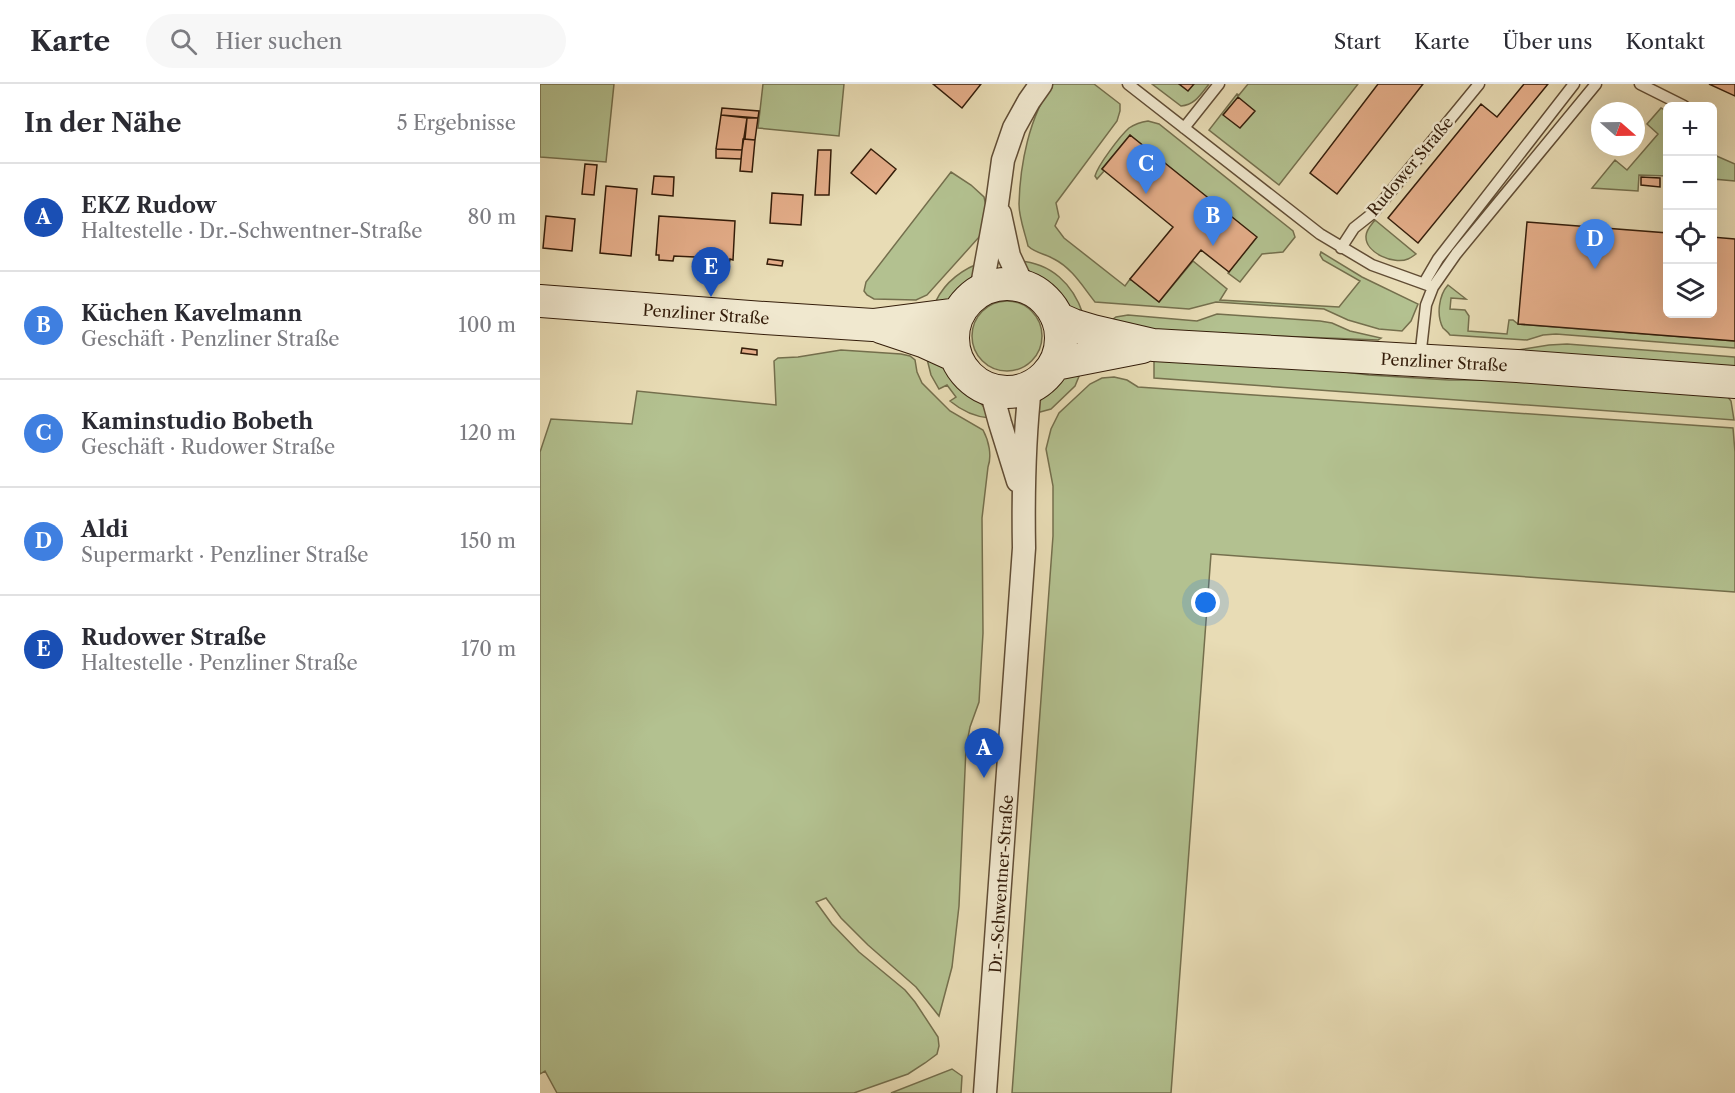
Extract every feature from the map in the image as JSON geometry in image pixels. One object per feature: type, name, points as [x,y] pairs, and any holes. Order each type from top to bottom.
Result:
[{"type":"main road","points":[[1002,284],[1023,286],[1048,302],[1057,318],[1061,333],[1060,348],[1055,364],[1043,379],[1030,387],[1010,392],[992,390],[978,384],[960,366],[953,345],[953,333],[958,314],[969,300],[991,286],[1002,284]]},
{"type":"main road","name":"Penzliner Straße","points":[[540,301],[873,325],[958,314]]},
{"type":"main road","name":"Penzliner Straße","points":[[1057,318],[1093,331],[1153,345],[1420,360],[1735,382]]},
{"type":"main road","name":"Penzliner Straße","points":[[873,325],[923,341],[956,356]]},
{"type":"main road","name":"Penzliner Straße","points":[[1055,364],[1153,345]]},
{"type":"street","points":[[981,291],[1003,160],[1014,128],[1041,84]]},
{"type":"street","points":[[997,204],[1009,256],[1023,286]]},
{"type":"street","name":"Dr.-Schwentner-Straße","points":[[985,1093],[1024,548],[1023,495],[1026,418],[1030,387]]},
{"type":"street","name":"Dr.-Schwentner-Straße","points":[[992,390],[1023,495]]},
{"type":"lane","points":[[1128,84],[1320,234],[1372,265],[1429,285]]},
{"type":"lane","points":[[1184,129],[1219,84]]},
{"type":"lane","name":"Rudower Straße","points":[[1341,248],[1354,228],[1373,213],[1479,84]]},
{"type":"lane","points":[[1420,360],[1429,285],[1438,259],[1574,84]]},
{"type":"lane","points":[[1429,285],[1596,84]]},
{"type":"lane","points":[[1640,84],[1676,102]]},
{"type":"green space","points":[[540,84],[614,84],[606,162],[540,157]]},
{"type":"green space","points":[[763,84],[844,84],[839,136],[758,128]]},
{"type":"green space","points":[[1053,84],[1094,84],[1120,104],[1117,121],[1056,203],[1059,217],[1055,226],[1064,238],[1125,286],[1130,279],[1159,302],[1193,261],[1227,289],[1220,300],[1339,307],[1360,281],[1323,260],[1321,252],[1362,277],[1418,304],[1411,321],[1402,331],[1379,329],[1348,320],[1324,309],[1216,302],[1189,309],[1095,302],[1066,267],[1028,246],[1020,215],[1020,189],[1027,141],[1038,111]]},
{"type":"green space","points":[[1152,84],[1209,84],[1194,101],[1181,106]]},
{"type":"green space","points":[[1248,84],[1358,84],[1279,185],[1209,130],[1237,94],[1239,95]]},
{"type":"green space","points":[[1661,108],[1663,109],[1663,176],[1639,175],[1638,191],[1592,188],[1615,160],[1627,170],[1639,156],[1645,156],[1645,149],[1658,134],[1647,124]]},
{"type":"green space","points":[[1148,121],[1159,124],[1293,231],[1295,237],[1283,252],[1262,254],[1240,282],[1228,273],[1256,237],[1130,135],[1102,169],[1104,171],[1097,179],[1095,176],[1100,165],[1125,132],[1134,125]]},
{"type":"green space","points":[[1717,156],[1735,164],[1735,181],[1717,179]]},
{"type":"green space","points":[[951,172],[984,197],[987,210],[980,236],[927,295],[916,300],[874,299],[867,295],[864,291],[866,282]]},
{"type":"green space","points":[[1375,220],[1416,254],[1408,259],[1395,260],[1381,256],[1370,248],[1366,236]]},
{"type":"green space","points":[[1019,261],[1041,266],[1059,277],[1073,293],[1083,314],[1064,310],[1055,298],[1025,272]]},
{"type":"green space","points":[[977,264],[972,283],[964,294],[951,302],[933,308],[940,293],[950,281]]},
{"type":"green space","points":[[1448,285],[1466,299],[1451,298],[1450,309],[1465,310],[1469,316],[1468,331],[1507,334],[1509,320],[1513,320],[1518,324],[1735,341],[1735,348],[1556,334],[1527,340],[1450,335],[1443,328],[1439,311],[1442,294]]},
{"type":"green space","points":[[1007,301],[1020,304],[1032,311],[1039,323],[1042,336],[1039,349],[1032,361],[1020,368],[1007,371],[994,368],[982,361],[975,349],[972,336],[975,323],[982,311],[994,304]]},
{"type":"green space","points":[[1217,314],[1320,321],[1381,338],[1378,340],[1106,329],[1109,322],[1116,317],[1128,315],[1197,321]]},
{"type":"green space","points":[[1567,344],[1735,357],[1735,375],[1512,351]]},
{"type":"green space","points":[[841,350],[910,356],[915,360],[922,383],[950,411],[983,430],[989,448],[990,458],[982,518],[983,633],[979,702],[970,727],[966,748],[959,906],[952,967],[939,1016],[916,987],[868,945],[841,918],[826,898],[816,902],[832,924],[859,952],[905,990],[915,1002],[938,1037],[937,1054],[908,1074],[854,1093],[557,1093],[545,1071],[540,1074],[540,452],[551,419],[632,424],[637,391],[776,405],[774,361],[778,358]]},
{"type":"green space","points":[[927,359],[950,369],[984,407],[990,418],[969,413],[950,401],[956,397],[947,385],[939,389],[931,375]]},
{"type":"green space","points":[[1154,361],[1295,366],[1369,375],[1449,380],[1510,380],[1727,396],[1731,401],[1734,420],[1154,378]]},
{"type":"green space","points":[[1082,369],[1075,386],[1051,409],[1033,414],[1045,389],[1064,376]]},
{"type":"green space","points":[[1114,377],[1127,380],[1138,387],[1733,428],[1735,592],[1211,554],[1171,1093],[1012,1093],[1053,536],[1053,486],[1046,449],[1051,429],[1059,413],[1090,384],[1102,378]]},
{"type":"green space","points":[[952,1069],[962,1076],[961,1093],[891,1093]]},
{"type":"building","points":[[933,84],[981,84],[962,108]]},
{"type":"building","points":[[1179,84],[1194,84],[1188,91]]},
{"type":"building","points":[[1378,84],[1423,84],[1337,194],[1310,173]]},
{"type":"building","points":[[1524,84],[1548,84],[1418,243],[1388,218],[1481,104],[1497,117]]},
{"type":"building","points":[[1709,84],[1735,84],[1735,96]]},
{"type":"building","points":[[1238,97],[1255,111],[1240,128],[1223,115]]},
{"type":"building","points":[[722,108],[759,111],[758,118],[721,115]]},
{"type":"building","points":[[721,115],[747,118],[742,150],[716,149]]},
{"type":"building","points":[[747,118],[758,118],[755,140],[745,139]]},
{"type":"building","points":[[1130,135],[1257,237],[1229,272],[1201,250],[1159,302],[1130,279],[1173,227],[1102,169]]},
{"type":"building","points":[[743,139],[755,140],[752,172],[740,171]]},
{"type":"building","points":[[716,149],[742,150],[741,159],[716,158]]},
{"type":"building","points":[[871,149],[896,169],[876,194],[851,173]]},
{"type":"building","points":[[818,150],[831,150],[829,195],[815,195]]},
{"type":"building","points":[[585,164],[597,165],[594,195],[582,194]]},
{"type":"building","points":[[654,176],[674,177],[673,196],[652,194]]},
{"type":"building","points":[[1641,177],[1660,178],[1660,187],[1641,185]]},
{"type":"building","points":[[606,186],[637,189],[631,256],[600,253]]},
{"type":"building","points":[[772,193],[803,195],[801,225],[770,223]]},
{"type":"building","points":[[546,216],[575,219],[572,251],[543,248]]},
{"type":"building","points":[[659,216],[735,221],[733,260],[730,259],[729,265],[715,264],[716,258],[674,256],[673,261],[659,260],[659,255],[656,255]]},
{"type":"building","points":[[1527,222],[1663,233],[1663,318],[1717,318],[1717,237],[1735,239],[1735,341],[1518,324]]},
{"type":"building","points":[[768,259],[783,261],[782,266],[767,264]]},
{"type":"building","points":[[742,348],[757,350],[757,355],[741,353]]},
{"type":"place","name":"Kaminstudio Bobeth","points":[[1146,194]]},
{"type":"place","name":"Küchen Kavelmann","points":[[1213,246]]},
{"type":"place","name":"Aldi","points":[[1595,269]]},
{"type":"place","name":"Rudower Straße","points":[[711,297]]},
{"type":"place","name":"EKZ Rudow","points":[[984,778]]}]
